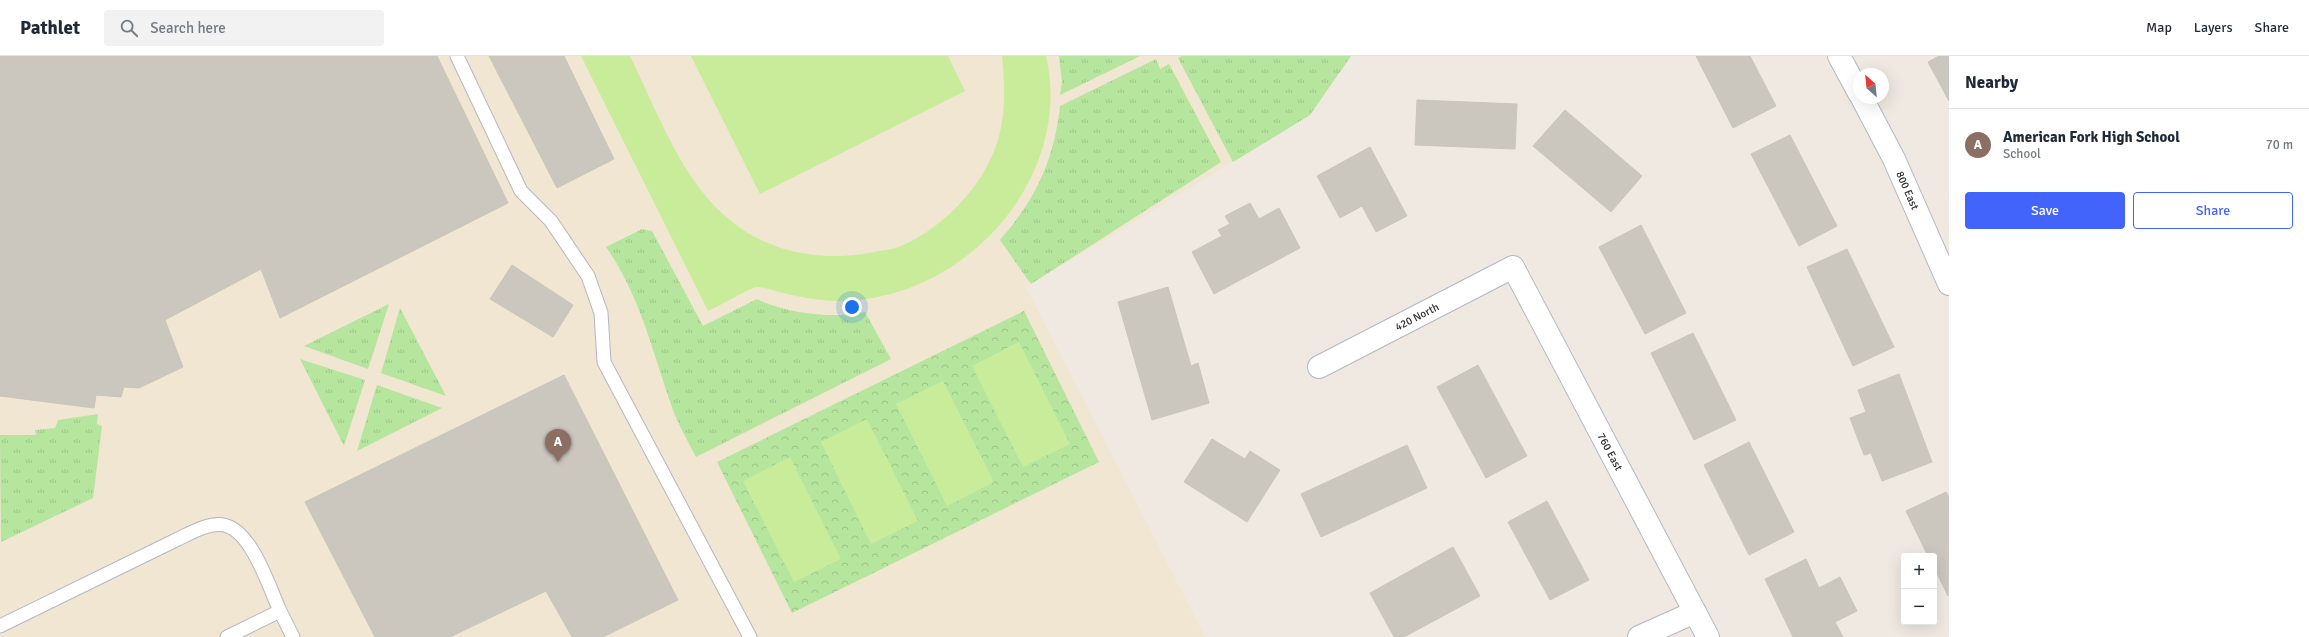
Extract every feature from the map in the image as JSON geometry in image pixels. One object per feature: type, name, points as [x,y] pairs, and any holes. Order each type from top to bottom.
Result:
[{"type":"street","points":[[1839,56],[1853,82]]},
{"type":"street","name":"800 East","points":[[1865,104],[1894,159],[1949,284]]},
{"type":"street","name":"420 North","points":[[1319,367],[1513,267]]},
{"type":"street","name":"760 East","points":[[1513,267],[1708,637]]},
{"type":"street","points":[[1639,637],[1695,612]]},
{"type":"lane","points":[[457,56],[521,191],[550,221],[588,276],[601,313],[604,362],[750,637]]},
{"type":"lane","points":[[0,626],[178,539],[207,527],[224,525],[240,533],[252,550],[293,637]]},
{"type":"lane","points":[[227,637],[280,610]]},
{"type":"shaded area","points":[[0,56],[1351,56],[1310,115],[1026,287],[1205,637],[0,637]]},
{"type":"green space","points":[[581,56],[630,56],[672,144],[698,186],[714,205],[731,221],[763,241],[799,253],[818,255],[856,255],[899,247],[915,239],[945,218],[971,191],[990,160],[1000,132],[1004,100],[1002,56],[1046,56],[1050,100],[1044,142],[1029,181],[1006,217],[976,248],[941,273],[901,291],[850,301],[814,299],[757,287],[708,311]]},
{"type":"green space","points":[[691,56],[948,56],[965,91],[760,194]]},
{"type":"green space","points":[[1059,56],[1140,56],[1060,95],[1062,82]]},
{"type":"green space","points":[[1182,56],[1351,56],[1310,115],[1233,162],[1178,58]]},
{"type":"green space","points":[[1156,59],[1160,69],[1169,64],[1221,162],[1031,284],[1000,240],[1024,209],[1041,178],[1053,144],[1060,106]]},
{"type":"green space","points":[[642,229],[652,231],[703,326],[757,299],[786,309],[809,313],[841,315],[865,312],[891,359],[696,457],[673,410],[637,306],[618,266],[606,247]]},
{"type":"green space","points":[[389,304],[368,369],[304,346]]},
{"type":"green space","points":[[400,308],[446,396],[381,373]]},
{"type":"green space","points":[[1024,311],[1099,462],[792,613],[717,462]]},
{"type":"green space","points":[[1019,342],[1070,444],[1023,467],[972,366]]},
{"type":"green space","points":[[300,359],[365,380],[344,446]]},
{"type":"green space","points":[[943,381],[994,482],[947,506],[896,404]]},
{"type":"green space","points":[[377,385],[442,408],[357,451]]},
{"type":"green space","points":[[98,414],[97,424],[102,426],[93,498],[1,542],[0,435],[36,435],[35,430],[55,428],[58,420]]},
{"type":"green space","points":[[867,419],[918,521],[871,544],[821,442]]},
{"type":"green space","points":[[790,457],[841,559],[794,582],[743,481]]},
{"type":"building","points":[[0,56],[437,56],[508,203],[280,318],[261,269],[165,320],[183,367],[139,388],[124,387],[121,397],[96,395],[94,408],[0,396]]},
{"type":"building","points":[[489,56],[564,56],[614,159],[557,188]]},
{"type":"building","points":[[1696,56],[1750,56],[1776,106],[1733,128]]},
{"type":"building","points":[[1939,56],[1949,56],[1949,101],[1928,62]]},
{"type":"building","points":[[1417,100],[1517,104],[1515,149],[1415,145]]},
{"type":"building","points":[[1565,110],[1642,176],[1611,212],[1533,146]]},
{"type":"building","points":[[1790,135],[1837,226],[1799,246],[1751,154]]},
{"type":"building","points":[[1370,147],[1407,216],[1376,232],[1362,206],[1340,218],[1317,176]]},
{"type":"building","points":[[1250,203],[1259,219],[1279,208],[1300,248],[1214,294],[1192,252],[1222,236],[1218,230],[1230,224],[1225,216]]},
{"type":"building","points":[[1641,225],[1686,313],[1645,334],[1599,247]]},
{"type":"building","points":[[1847,249],[1894,347],[1853,366],[1807,267]]},
{"type":"building","points":[[512,265],[573,305],[553,337],[490,299]]},
{"type":"building","points":[[1168,287],[1191,366],[1198,363],[1209,403],[1152,420],[1118,302]]},
{"type":"building","points":[[1693,333],[1736,420],[1694,440],[1651,353]]},
{"type":"building","points":[[1478,365],[1527,456],[1486,478],[1437,387]]},
{"type":"building","points":[[1899,374],[1932,462],[1882,481],[1871,453],[1864,455],[1850,418],[1866,412],[1858,390]]},
{"type":"building","points":[[564,375],[678,600],[603,637],[572,637],[546,591],[450,637],[375,637],[305,502]]},
{"type":"building","points":[[1212,439],[1245,459],[1250,451],[1280,470],[1247,522],[1184,482]]},
{"type":"building","points":[[1749,442],[1794,532],[1749,555],[1704,465]]},
{"type":"building","points":[[1407,445],[1427,488],[1321,537],[1301,494]]},
{"type":"building","points":[[1946,492],[1949,497],[1948,596],[1937,573],[1937,553],[1927,553],[1906,511]]},
{"type":"building","points":[[1547,501],[1589,580],[1550,600],[1508,522]]},
{"type":"building","points":[[1453,547],[1480,596],[1404,637],[1394,637],[1370,593]]},
{"type":"building","points":[[1806,559],[1819,588],[1840,577],[1857,611],[1835,622],[1843,637],[1793,637],[1765,579]]},
{"type":"place","name":"American Fork High School","points":[[558,462]]}]
